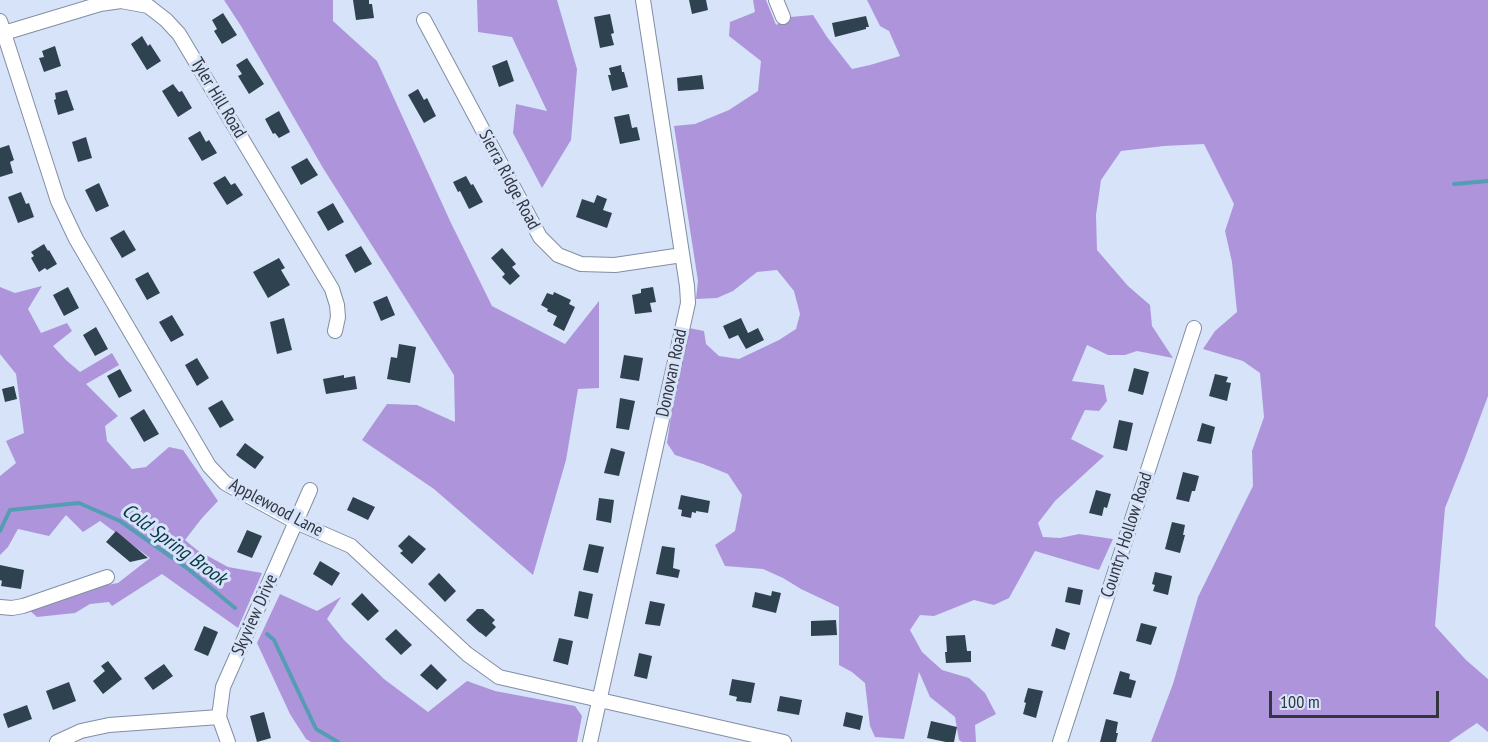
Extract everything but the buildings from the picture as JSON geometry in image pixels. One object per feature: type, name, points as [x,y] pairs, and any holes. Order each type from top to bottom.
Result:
[{"type":"street","name":"Donovan Road","points":[[590,742],[688,303],[643,0]]},
{"type":"street","points":[[776,0],[783,17]]},
{"type":"street","name":"Tyler Hill Road","points":[[2,27],[121,1],[148,6],[166,20],[179,34],[332,289],[338,317],[335,331]]},
{"type":"street","name":"Sierra Ridge Road","points":[[424,20],[540,237],[558,255],[581,264],[615,265],[682,255]]},
{"type":"street","name":"Applewood Lane","points":[[2,27],[58,201],[76,239],[209,466],[225,483],[296,522],[351,546],[467,654],[499,677],[778,742]]},
{"type":"street","name":"Country Hollow Road","points":[[1060,742],[1194,328]]},
{"type":"street","name":"Skyview Drive","points":[[228,742],[219,717],[223,687],[310,490]]},
{"type":"street","points":[[0,607],[22,606],[106,577]]},
{"type":"street","points":[[57,742],[81,731],[109,725],[219,717]]},
{"type":"shaded area","points":[[224,0],[333,0],[333,21],[377,61],[451,223],[492,306],[565,344],[599,301],[599,388],[578,389],[566,460],[533,575],[434,489],[362,440],[387,404],[417,405],[455,422],[454,375],[323,168]]},
{"type":"shaded area","points":[[477,0],[557,0],[577,69],[571,140],[542,188],[513,133],[516,104],[547,111],[512,37],[478,32]]},
{"type":"shaded area","points":[[753,0],[766,0],[776,25],[790,17],[813,15],[852,69],[900,56],[889,31],[880,26],[867,0],[1488,0],[1488,396],[1445,508],[1435,626],[1466,660],[1488,679],[1488,732],[1477,723],[1449,742],[1151,742],[1173,684],[1198,597],[1253,486],[1252,451],[1264,417],[1260,373],[1243,361],[1203,349],[1215,331],[1237,312],[1232,262],[1225,231],[1234,204],[1204,144],[1121,151],[1101,180],[1096,215],[1097,250],[1128,286],[1150,305],[1152,326],[1173,358],[1137,351],[1125,355],[1108,355],[1087,345],[1072,381],[1104,385],[1107,401],[1099,411],[1085,410],[1071,439],[1104,456],[1055,501],[1038,523],[1043,537],[1060,538],[1079,534],[1113,539],[1099,570],[1035,551],[1009,598],[994,605],[974,600],[934,616],[920,615],[910,630],[922,652],[942,670],[969,678],[985,693],[996,714],[975,725],[976,742],[962,742],[959,740],[955,717],[930,697],[919,672],[904,739],[875,737],[870,726],[865,683],[839,665],[839,607],[763,569],[725,566],[715,545],[735,531],[742,495],[728,474],[675,455],[667,443],[689,328],[704,331],[706,344],[719,356],[739,359],[779,340],[796,329],[800,314],[794,291],[777,270],[757,272],[733,291],[717,298],[696,299],[698,281],[674,126],[695,124],[729,110],[758,91],[761,61],[729,36],[730,22],[755,12]]},
{"type":"shaded area","points":[[42,286],[28,309],[41,333],[67,323],[72,331],[53,346],[66,360],[80,372],[112,353],[119,365],[86,384],[118,416],[105,426],[107,441],[132,469],[146,467],[169,447],[183,450],[218,501],[185,540],[197,550],[228,567],[262,573],[238,628],[162,574],[112,606],[109,602],[90,604],[75,613],[37,617],[28,609],[85,589],[118,583],[150,558],[100,521],[83,532],[66,515],[49,536],[18,529],[8,547],[0,555],[0,476],[16,463],[6,441],[24,433],[16,374],[0,354],[0,287],[15,293]]},
{"type":"shaded area","points":[[280,594],[317,611],[341,597],[327,619],[344,640],[384,679],[428,712],[467,681],[495,691],[575,706],[582,716],[577,742],[311,742],[306,739],[290,714],[257,643]]},
{"type":"waterway","name":"Cold Spring Brook","points":[[1454,184],[1488,181]]},
{"type":"waterway","name":"Cold Spring Brook","points":[[0,531],[10,510],[79,503],[120,521],[187,568],[235,608]]},
{"type":"waterway","name":"Cold Spring Brook","points":[[267,634],[274,640],[316,729],[338,742]]}]
